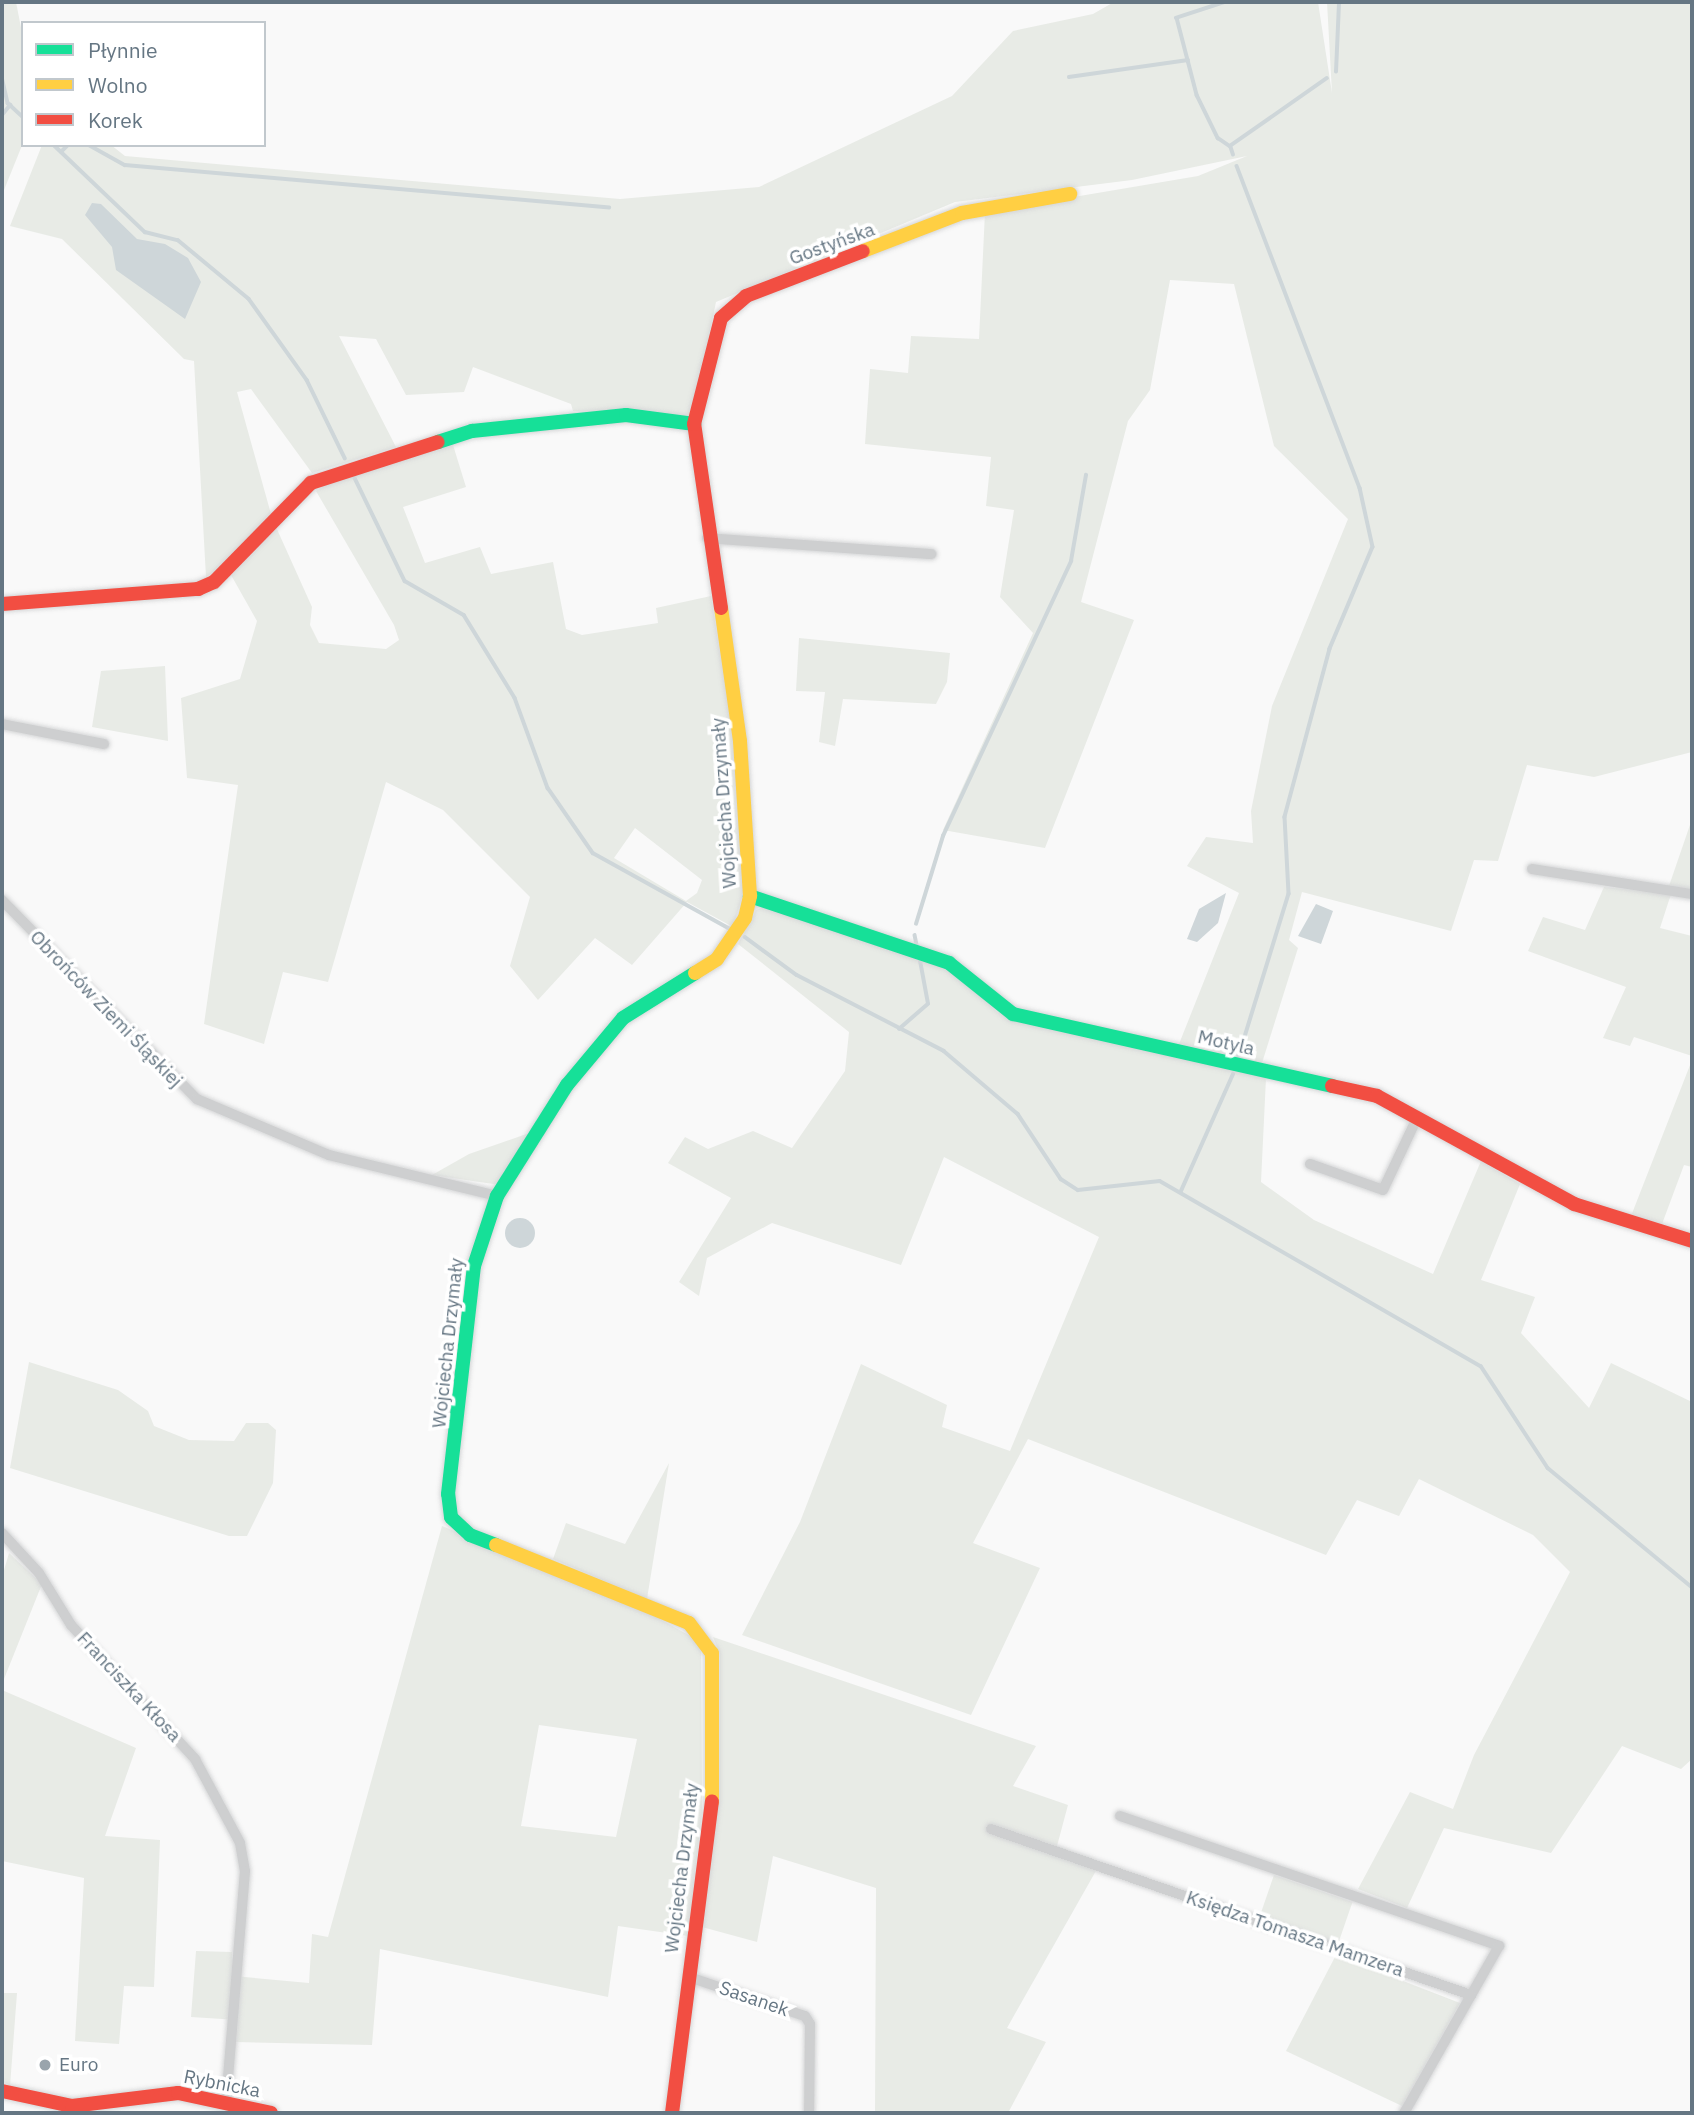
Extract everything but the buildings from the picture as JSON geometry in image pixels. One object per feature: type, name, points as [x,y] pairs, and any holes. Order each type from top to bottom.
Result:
[{"type":"street","name":"Gostyńska","points":[[694,425],[721,318],[732,304],[961,213],[1070,194]]},
{"type":"street","points":[[2,604],[198,589],[230,566],[311,483],[472,431],[626,415],[694,425]]},
{"type":"street","name":"Wojciecha Drzymały","points":[[672,2113],[712,1801],[712,1653],[706,1637],[631,1596],[470,1535],[449,1507],[474,1266],[497,1196],[602,1040],[623,1018],[717,960],[745,918],[750,896],[739,729],[707,538],[694,425]]},
{"type":"street","points":[[707,538],[931,554]]},
{"type":"street","points":[[2,724],[104,744]]},
{"type":"street","points":[[1532,869],[1692,894]]},
{"type":"street","name":"Motyla","points":[[750,896],[949,963],[1013,1014],[1365,1093],[1417,1118],[1574,1204],[1692,1241]]},
{"type":"street","name":"Obrońców Ziemi Śląskiej","points":[[2,900],[197,1100],[329,1155],[497,1196]]},
{"type":"street","points":[[1310,1164],[1383,1189],[1417,1118]]},
{"type":"street","name":"Franciszka Kłosa","points":[[2,1532],[39,1573],[71,1625],[195,1759],[240,1843],[245,1871],[226,2102]]},
{"type":"street","points":[[1120,1816],[1499,1946],[1404,2113]]},
{"type":"street","name":"Księdza Tomasza Mamzera","points":[[991,1829],[1471,1995]]},
{"type":"street","name":"Sasanek","points":[[689,1977],[805,2016],[809,2113]]},
{"type":"street","name":"Rybnicka","points":[[2,2091],[46,2105],[178,2093],[271,2113]]},
{"type":"shaded area","points":[[2,2],[16,2],[21,28],[21,147],[2,195]]},
{"type":"shaded area","points":[[1114,2],[1318,2],[1332,93],[1327,2],[1692,2],[1692,752],[1594,777],[1527,765],[1498,861],[1474,860],[1451,931],[1302,892],[1289,940],[1298,948],[1262,1063],[1179,1044],[1239,893],[1187,866],[1206,837],[1253,843],[1251,811],[1272,706],[1348,519],[1274,446],[1234,284],[1170,280],[1150,390],[1128,421],[1081,602],[1134,620],[1045,848],[943,830],[1033,633],[1000,597],[1014,510],[986,506],[991,457],[865,444],[870,369],[908,373],[911,336],[979,339],[985,212],[1198,176],[1247,156],[1132,180],[955,202],[716,302],[692,417],[573,411],[571,404],[473,367],[464,392],[406,395],[376,339],[339,336],[396,447],[312,473],[251,389],[237,392],[271,514],[225,565],[206,577],[194,361],[184,359],[62,239],[10,226],[41,147],[114,147],[125,156],[620,199],[759,187],[952,96],[1013,31],[1093,14]]},
{"type":"shaded area","points":[[92,203],[101,204],[137,239],[165,244],[188,258],[201,282],[185,319],[116,270],[112,247],[85,215]]},
{"type":"shaded area","points":[[453,445],[466,487],[403,507],[425,563],[480,547],[491,574],[553,562],[566,629],[582,635],[658,623],[656,608],[711,596],[736,755],[744,891],[733,927],[687,902],[632,965],[595,938],[538,1000],[510,966],[530,897],[443,810],[386,782],[328,982],[283,972],[264,1044],[204,1024],[238,785],[187,778],[181,698],[240,679],[257,621],[231,575],[276,527],[312,607],[310,625],[319,643],[386,649],[399,640],[394,625],[316,491],[338,477]],"holes":[[[635,828],[702,880],[697,893],[686,901],[614,858]]]},
{"type":"shaded area","points":[[799,638],[950,653],[947,682],[936,704],[843,699],[835,746],[819,742],[825,692],[796,691]]},
{"type":"shaded area","points":[[165,666],[168,741],[92,727],[101,671]]},
{"type":"shaded area","points":[[1692,819],[1692,889],[1669,886]]},
{"type":"shaded area","points":[[1604,887],[1671,894],[1660,928],[1692,936],[1692,1056],[1634,1037],[1630,1046],[1603,1038],[1626,987],[1528,951],[1543,917],[1585,930]]},
{"type":"shaded area","points":[[1226,893],[1218,923],[1197,942],[1187,939],[1199,909]]},
{"type":"shaded area","points":[[1316,904],[1333,911],[1321,944],[1298,936]]},
{"type":"shaded area","points":[[769,905],[937,964],[962,977],[997,1012],[1026,1024],[1266,1078],[1261,1182],[1314,1220],[1433,1274],[1481,1161],[1520,1184],[1481,1280],[1535,1297],[1521,1333],[1589,1408],[1611,1363],[1692,1402],[1692,1759],[1681,1769],[1622,1746],[1551,1853],[1444,1828],[1407,1908],[1358,1889],[1410,1792],[1453,1809],[1474,1755],[1570,1572],[1533,1535],[1419,1479],[1399,1516],[1357,1500],[1326,1555],[1028,1439],[973,1543],[1040,1568],[971,1715],[742,1635],[800,1522],[861,1364],[947,1405],[942,1427],[1010,1451],[1099,1237],[944,1157],[901,1265],[772,1223],[707,1258],[699,1296],[679,1282],[731,1198],[668,1163],[685,1137],[708,1149],[753,1131],[792,1148],[845,1071],[849,1032],[738,944],[756,910]]},
{"type":"shaded area","points":[[1692,1060],[1692,1167],[1684,1165],[1662,1224],[1631,1216]]},
{"type":"shaded area","points":[[532,1132],[500,1185],[432,1175],[469,1154]]},
{"type":"shaded area","points":[[520,1218],[531,1222],[535,1233],[531,1244],[520,1248],[509,1244],[505,1233],[509,1222]]},
{"type":"shaded area","points":[[29,1362],[118,1390],[148,1411],[154,1426],[189,1440],[234,1441],[246,1423],[268,1423],[276,1430],[273,1483],[247,1536],[229,1536],[10,1468]]},
{"type":"shaded area","points":[[669,1463],[647,1599],[553,1559],[566,1523],[625,1544]]},
{"type":"shaded area","points":[[442,1526],[631,1603],[701,1642],[702,1812],[688,1936],[618,1926],[608,1997],[380,1949],[372,2045],[236,2042],[238,2020],[191,2017],[196,1951],[232,1952],[233,1976],[309,1983],[312,1934],[328,1937]],"holes":[[[539,1725],[637,1739],[616,1837],[521,1826]]]},
{"type":"shaded area","points":[[9,1553],[42,1584],[2,1684],[2,1577]]},
{"type":"shaded area","points":[[713,1637],[1036,1746],[1013,1786],[1068,1805],[1057,1846],[1101,1862],[1007,2028],[1046,2042],[1008,2113],[875,2113],[876,1888],[773,1856],[757,1942],[702,1927],[719,1791],[720,1654]]},
{"type":"shaded area","points":[[2,1690],[136,1748],[105,1836],[160,1840],[154,1987],[124,1986],[119,2044],[75,2041],[84,1878],[2,1861]]},
{"type":"shaded area","points":[[1274,1875],[1352,1902],[1338,1945],[1259,1918]]},
{"type":"shaded area","points":[[1336,1955],[1460,2003],[1402,2106],[1286,2051]]},
{"type":"shaded area","points":[[2,1993],[17,1993],[10,2086],[2,2081]]},
{"type":"waterway","points":[[1226,2],[1177,18],[1197,95],[1218,138],[1230,146]]},
{"type":"waterway","points":[[1336,72],[1339,2]]},
{"type":"waterway","points":[[1069,77],[1188,60]]},
{"type":"waterway","points":[[2,77],[8,103],[21,115]]},
{"type":"waterway","points":[[1233,155],[1230,146],[1327,78]]},
{"type":"waterway","points":[[2,115],[10,105]]},
{"type":"waterway","points":[[56,147],[145,232],[178,240],[249,299],[307,380],[345,458]]},
{"type":"waterway","points":[[61,152],[66,147]]},
{"type":"waterway","points":[[93,147],[125,165],[609,207]]},
{"type":"waterway","points":[[1237,166],[1360,488],[1373,547],[1330,649],[1285,817],[1289,894],[1239,1057]]},
{"type":"waterway","points":[[353,474],[405,581],[464,615],[515,698],[548,788],[593,853],[730,929]]},
{"type":"waterway","points":[[916,924],[943,836],[1071,561],[1086,475]]},
{"type":"waterway","points":[[915,935],[917,945]]},
{"type":"waterway","points":[[745,937],[797,975],[944,1051],[1018,1114],[1061,1179],[1078,1190],[1160,1181],[1481,1366],[1548,1468],[1692,1587]]},
{"type":"waterway","points":[[899,1029],[928,1004],[920,961]]},
{"type":"waterway","points":[[1181,1191],[1233,1074]]},
{"type":"traffic: fast","points":[[438,442],[472,431],[626,415],[694,424]]},
{"type":"traffic: fast","points":[[750,896],[949,963],[1013,1014],[1332,1086]]},
{"type":"traffic: fast","points":[[496,1545],[470,1535],[451,1517],[448,1494],[474,1266],[497,1196],[567,1085],[623,1018],[695,973]]},
{"type":"traffic: slow","points":[[863,251],[962,213],[1070,194]]},
{"type":"traffic: slow","points":[[695,973],[717,959],[745,918],[750,896],[740,741],[721,608]]},
{"type":"traffic: slow","points":[[496,1545],[689,1623],[712,1653],[712,1802]]},
{"type":"traffic: jam","points":[[721,608],[694,424],[721,318],[746,296],[863,251]]},
{"type":"traffic: jam","points":[[2,604],[198,589],[214,582],[311,483],[438,442]]},
{"type":"traffic: jam","points":[[1332,1086],[1377,1096],[1574,1204],[1692,1241]]},
{"type":"traffic: jam","points":[[672,2113],[712,1802]]},
{"type":"traffic: jam","points":[[2,2091],[72,2106],[178,2093],[271,2113]]},
{"type":"place","name":"Euro","points":[[45,2065]]}]
